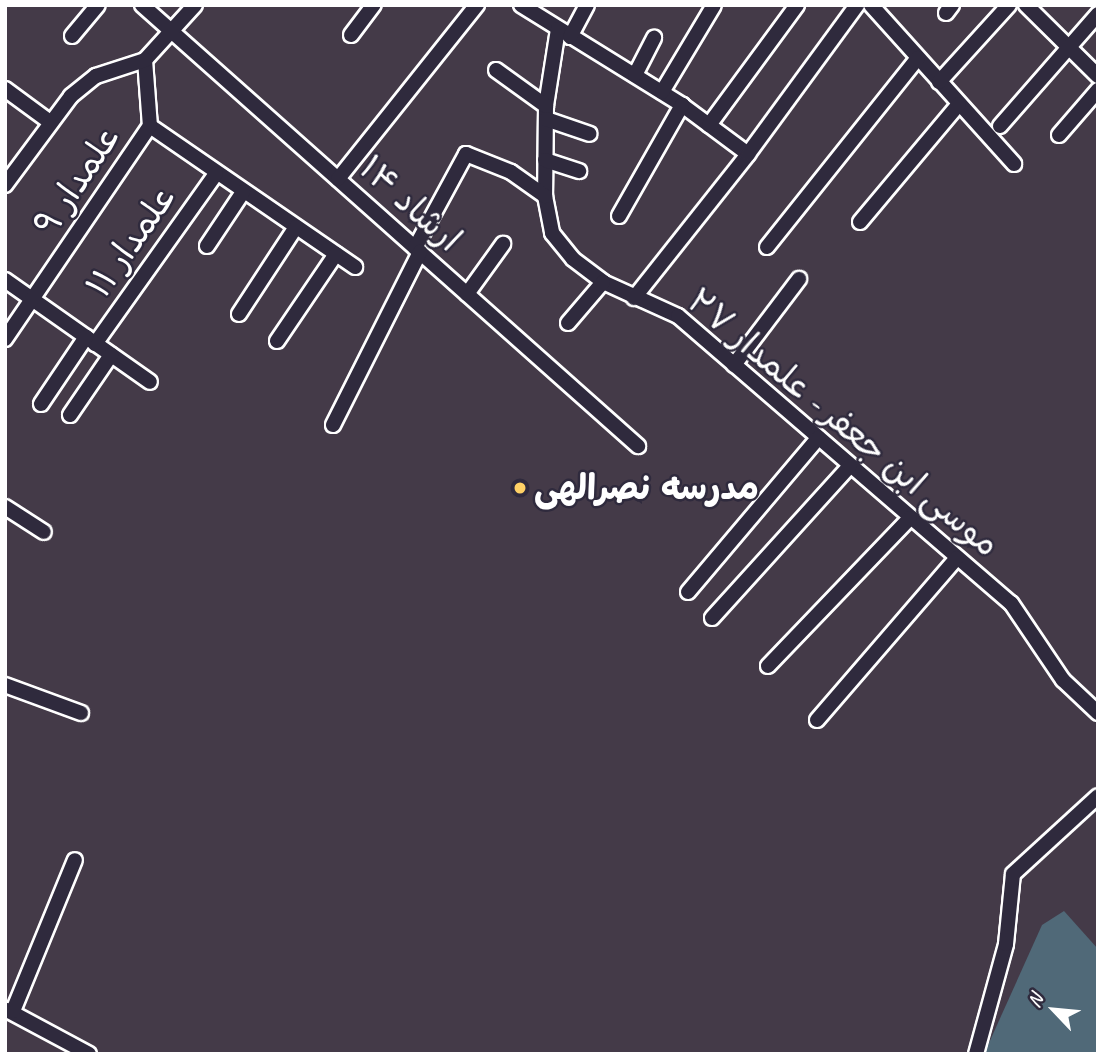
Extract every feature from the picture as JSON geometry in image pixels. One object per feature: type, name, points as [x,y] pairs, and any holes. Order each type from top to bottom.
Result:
[{"type":"street","points":[[72,36],[98,5]]},
{"type":"street","name":"ارشاد ۱۴","points":[[142,5],[638,446]]},
{"type":"street","points":[[5,185],[50,122],[96,76],[145,60],[195,5]]},
{"type":"street","points":[[351,35],[374,5]]},
{"type":"street","points":[[338,179],[477,5]]},
{"type":"street","name":"موسی ابن جعفر - علمدار ۲۷","points":[[587,5],[564,33],[546,113],[545,196],[552,233],[573,259],[603,282],[678,316],[1011,603],[1063,680],[1098,713]]},
{"type":"street","points":[[662,92],[714,5]]},
{"type":"street","points":[[709,125],[797,5]]},
{"type":"street","points":[[634,298],[748,154],[858,5]]},
{"type":"street","points":[[871,5],[1014,164]]},
{"type":"street","points":[[939,82],[1009,5]]},
{"type":"street","points":[[1026,5],[1098,76]]},
{"type":"street","points":[[528,7],[564,33],[682,105],[748,154]]},
{"type":"street","points":[[1000,126],[1070,50],[1098,14]]},
{"type":"street","points":[[635,75],[654,38]]},
{"type":"street","points":[[766,247],[918,58]]},
{"type":"street","points":[[145,60],[150,126],[216,174],[355,267]]},
{"type":"street","points":[[496,70],[546,113],[590,134]]},
{"type":"street","points":[[5,89],[50,122]]},
{"type":"street","points":[[1059,135],[1098,90]]},
{"type":"street","points":[[860,222],[959,104]]},
{"type":"street","points":[[619,216],[682,105]]},
{"type":"street","name":"علمدار ۹","points":[[5,339],[150,126]]},
{"type":"street","points":[[333,425],[466,154],[511,172],[545,196]]},
{"type":"street","points":[[545,160],[579,171]]},
{"type":"street","name":"علمدار ۱۱","points":[[41,404],[216,174]]},
{"type":"street","points":[[207,246],[243,192]]},
{"type":"street","points":[[239,313],[296,228]]},
{"type":"street","points":[[467,294],[503,244]]},
{"type":"street","points":[[277,341],[336,254]]},
{"type":"street","points":[[734,365],[799,279]]},
{"type":"street","points":[[5,280],[150,382]]},
{"type":"street","points":[[568,323],[603,282]]},
{"type":"street","points":[[70,415],[111,355]]},
{"type":"street","points":[[688,592],[818,438]]},
{"type":"street","points":[[712,618],[850,466]]},
{"type":"street","points":[[5,507],[44,532]]},
{"type":"street","points":[[768,666],[909,517]]},
{"type":"street","points":[[817,720],[957,558]]},
{"type":"street","points":[[5,685],[81,713]]},
{"type":"street","points":[[976,1054],[1006,944],[1013,874],[1098,796]]},
{"type":"street","points":[[75,860],[9,1011],[89,1054]]},
{"type":"water","points":[[1064,911],[1098,949],[1098,1054],[984,1054],[1042,925]]},
{"type":"place","name":"مدرسه نصرالهی","points":[[520,488]]}]
